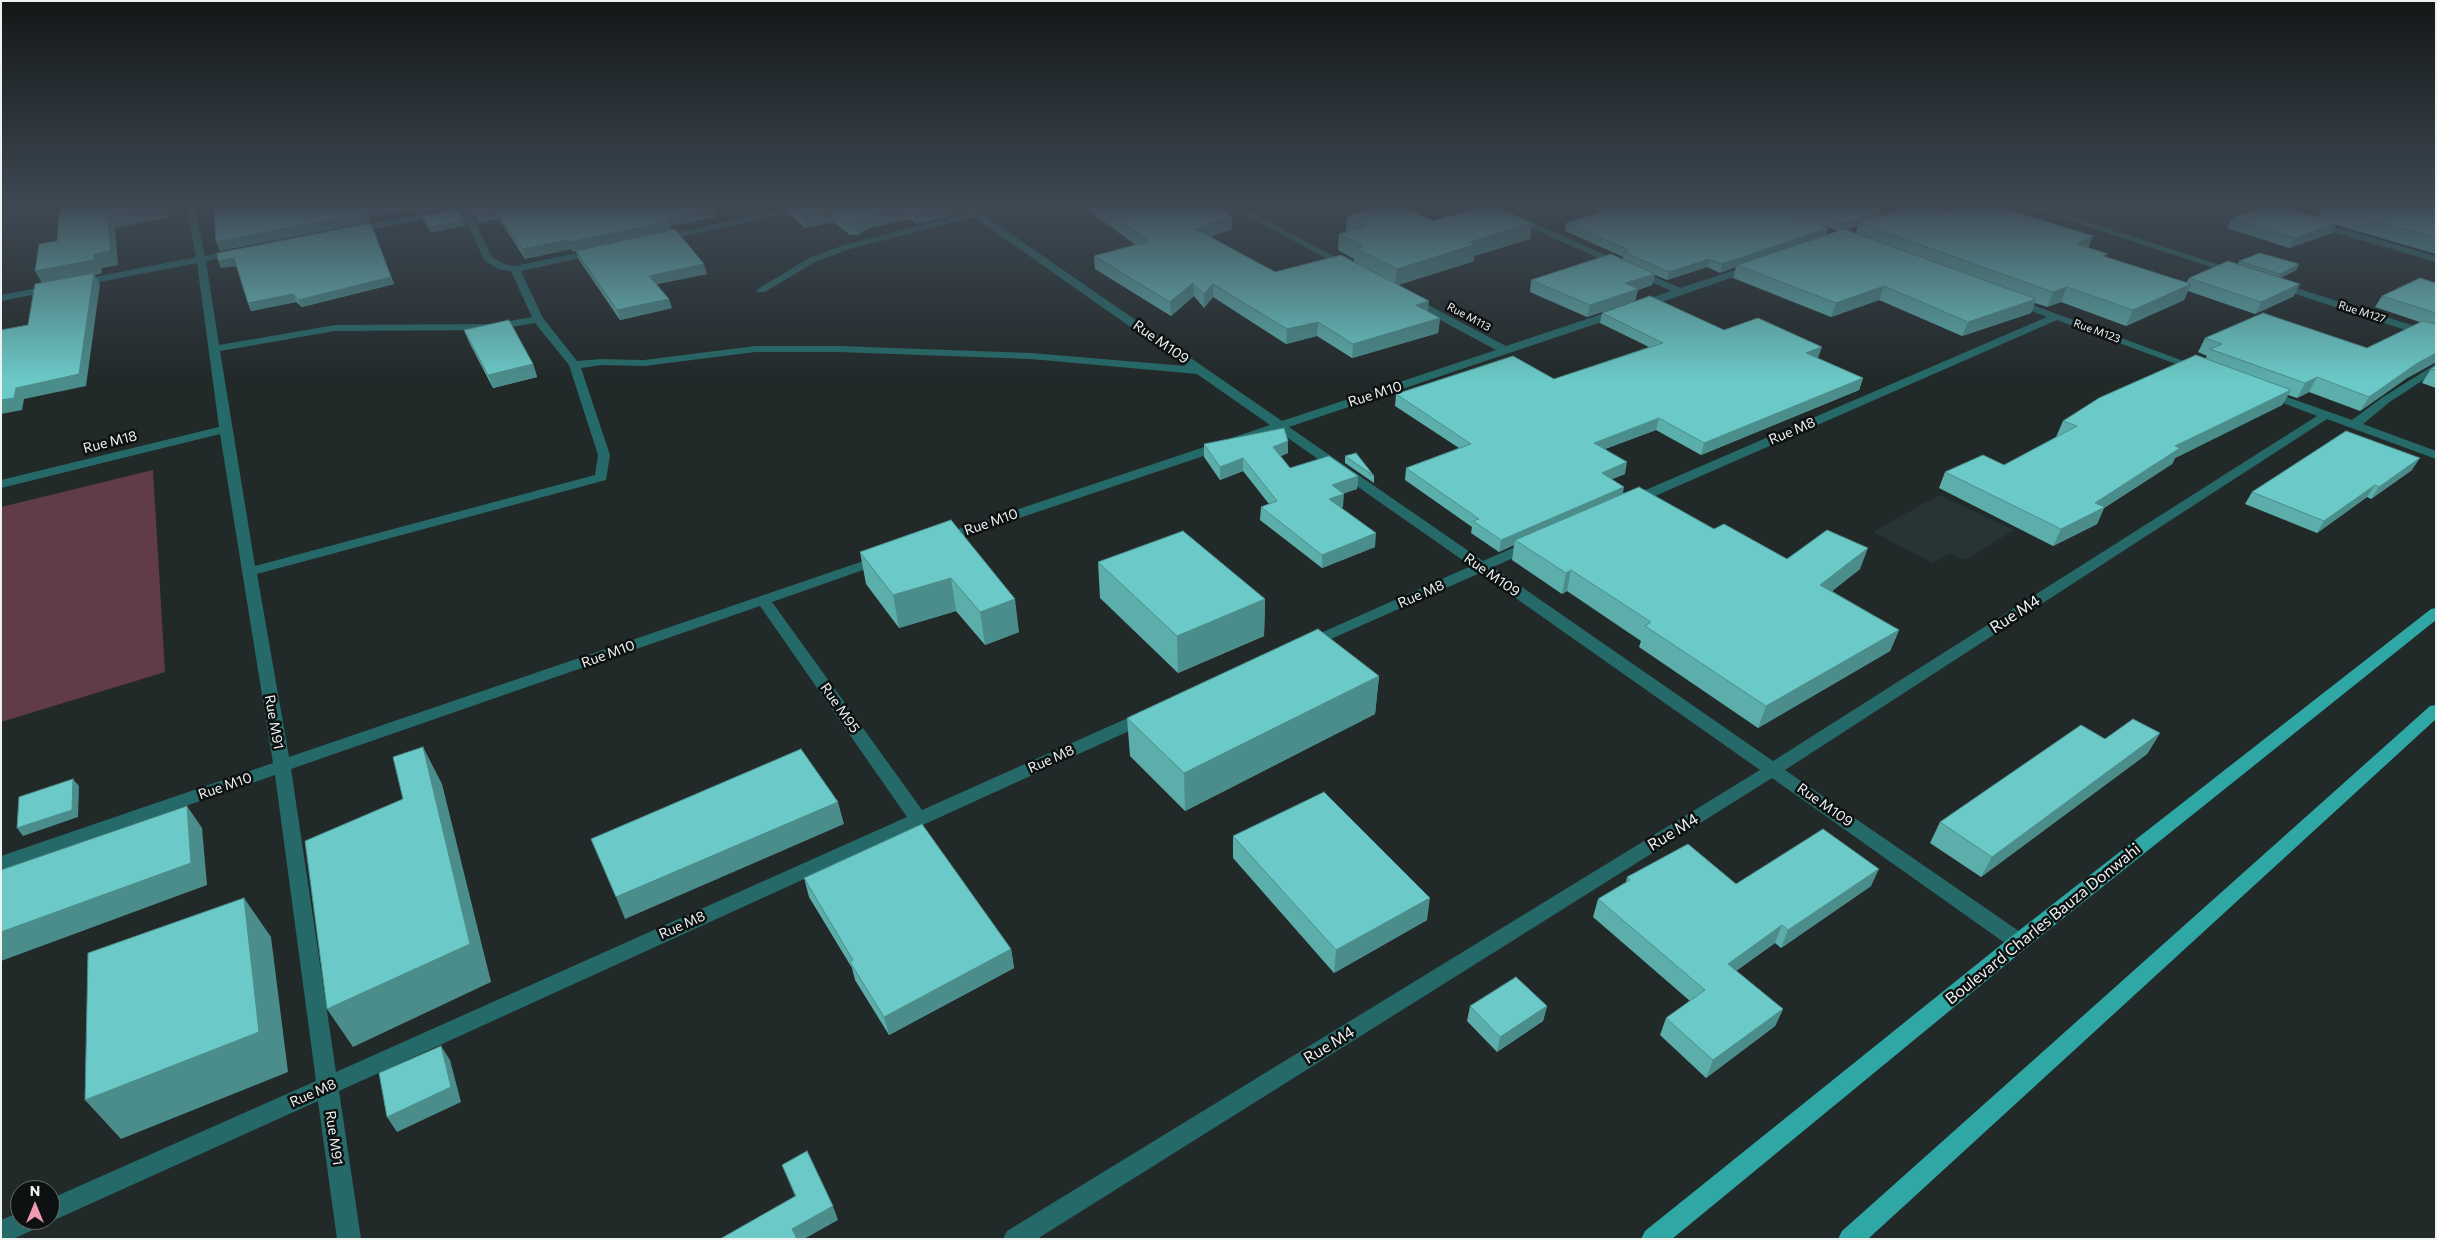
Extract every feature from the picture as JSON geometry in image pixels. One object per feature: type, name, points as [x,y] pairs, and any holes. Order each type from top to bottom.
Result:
[{"type":"main road","name":"Boulevard Charles Bauza Donwahi","points":[[1653,1239],[2019,942],[2436,612]]},
{"type":"main road","points":[[1850,1239],[2436,710]]},
{"type":"street","points":[[1,298],[175,265]]},
{"type":"street","name":"Rue M91","points":[[202,265],[225,429],[282,766],[349,1239]]},
{"type":"street","points":[[498,265],[515,270],[539,265]]},
{"type":"street","points":[[761,290],[804,265]]},
{"type":"street","name":"Rue M109","points":[[1050,265],[1205,372],[1278,426],[1774,769],[2019,942]]},
{"type":"street","points":[[1345,265],[1357,271]]},
{"type":"street","points":[[1620,265],[1681,292]]},
{"type":"street","name":"Rue M10","points":[[931,542],[1761,265]]},
{"type":"street","points":[[2215,265],[2250,276]]},
{"type":"street","points":[[249,572],[601,477],[604,455],[574,365],[538,319],[515,270]]},
{"type":"street","name":"Rue M127","points":[[2269,282],[2436,337]]},
{"type":"street","name":"Rue M113","points":[[1401,294],[1505,350]]},
{"type":"street","name":"Rue M123","points":[[2000,296],[2214,374]]},
{"type":"street","name":"Rue M8","points":[[1617,507],[2056,317]]},
{"type":"street","points":[[214,349],[335,328],[396,326],[493,327],[538,319]]},
{"type":"street","points":[[574,365],[601,362],[644,363],[755,349],[839,349],[1031,356],[1205,372]]},
{"type":"street","points":[[2354,425],[2387,399],[2436,367]]},
{"type":"street","points":[[2251,388],[2436,455]]},
{"type":"street","name":"Rue M4","points":[[1015,1239],[1774,769],[2326,415]]},
{"type":"street","name":"Rue M18","points":[[1,484],[225,429]]},
{"type":"street","name":"Rue M8","points":[[1299,648],[1544,539]]},
{"type":"street","name":"Rue M10","points":[[1,863],[894,555]]},
{"type":"street","name":"Rue M95","points":[[763,599],[918,818]]},
{"type":"street","name":"Rue M8","points":[[60,1206],[1163,709]]},
{"type":"shaded area","points":[[153,470],[165,672],[1,722],[1,507]]},
{"type":"shaded area","points":[[1939,495],[2014,530],[1965,560],[1949,553],[1933,563],[1873,532]]},
{"type":"building","points":[[36,265],[68,265],[35,271]]},
{"type":"building","points":[[236,265],[387,265],[391,277],[298,300],[293,294],[248,303]]},
{"type":"building","points":[[586,265],[700,265],[649,276],[669,299],[617,310]]},
{"type":"building","points":[[1109,265],[1262,265],[1275,272],[1303,265],[1360,265],[1429,301],[1416,305],[1440,318],[1353,344],[1318,322],[1287,329],[1213,284],[1204,294],[1193,283],[1170,302]]},
{"type":"building","points":[[1389,265],[1410,265],[1397,269]]},
{"type":"building","points":[[1578,265],[1635,265],[1655,274],[1625,283],[1638,289],[1590,305],[1531,280]]},
{"type":"building","points":[[1653,265],[1691,265],[1669,272]]},
{"type":"building","points":[[1737,265],[1942,265],[2036,299],[1968,322],[1884,286],[1836,303]]},
{"type":"building","points":[[1977,265],[2131,265],[2191,284],[2133,310],[2067,287],[2053,292]]},
{"type":"building","points":[[2219,265],[2240,265],[2300,284],[2261,302],[2189,278]]},
{"type":"building","points":[[2251,265],[2297,265],[2280,274]]},
{"type":"building","points":[[94,273],[79,374],[16,388],[14,398],[1,400],[1,330],[28,325],[35,284]]},
{"type":"building","points":[[2420,278],[2436,283],[2436,313],[2382,296]]},
{"type":"building","points":[[1650,296],[1724,330],[1758,318],[1822,347],[1806,353],[1863,378],[1704,443],[1659,418],[1594,443],[1627,462],[1602,473],[1624,487],[1501,540],[1473,521],[1479,519],[1406,468],[1471,444],[1396,394],[1513,356],[1554,379],[1663,343],[1602,313]]},
{"type":"building","points":[[2263,313],[2367,348],[2423,321],[2436,324],[2436,353],[2416,364],[2369,397],[2317,377],[2305,383],[2210,349],[2222,344],[2205,338]]},
{"type":"building","points":[[509,320],[533,364],[488,375],[464,330]]},
{"type":"building","points":[[2196,355],[2291,390],[2175,446],[2180,448],[2095,503],[2105,507],[2061,529],[1945,472],[1983,455],[2004,465],[2077,426],[2063,421],[2099,398]]},
{"type":"building","points":[[1284,428],[1288,441],[1273,447],[1290,468],[1329,456],[1358,476],[1332,485],[1344,494],[1329,499],[1376,533],[1322,555],[1261,507],[1277,501],[1243,458],[1220,467],[1204,444]]},
{"type":"building","points":[[2346,431],[2420,458],[2379,487],[2375,485],[2324,521],[2252,492]]},
{"type":"building","points":[[1356,453],[1374,476],[1345,456]]},
{"type":"building","points":[[1639,487],[1714,529],[1724,524],[1787,559],[1827,530],[1868,548],[1820,585],[1899,630],[1766,706],[1645,626],[1651,622],[1571,570],[1566,573],[1515,540]]},
{"type":"building","points":[[951,520],[1015,599],[980,612],[951,578],[893,595],[860,552]]},
{"type":"building","points":[[1183,531],[1265,599],[1177,636],[1098,562]]},
{"type":"building","points":[[1318,629],[1379,676],[1184,773],[1127,718]]},
{"type":"building","points":[[2133,719],[2160,733],[1992,857],[1940,822],[2081,725],[2105,739]]},
{"type":"building","points":[[423,747],[470,944],[327,1009],[305,841],[403,799],[393,757]]},
{"type":"building","points":[[801,749],[838,802],[616,897],[591,839]]},
{"type":"building","points":[[73,779],[72,810],[17,828],[19,797]]},
{"type":"building","points":[[1324,792],[1430,898],[1336,950],[1233,836]]},
{"type":"building","points":[[187,806],[191,863],[1,932],[1,870]]},
{"type":"building","points":[[922,824],[1011,949],[884,1017],[850,962],[853,960],[804,878]]},
{"type":"building","points":[[1823,829],[1879,869],[1788,930],[1782,925],[1728,964],[1783,1009],[1713,1060],[1666,1018],[1705,990],[1598,899],[1630,880],[1627,877],[1688,844],[1736,884]]},
{"type":"building","points":[[244,898],[259,1032],[85,1100],[88,953]]},
{"type":"building","points":[[1516,977],[1547,1006],[1500,1037],[1470,1006]]},
{"type":"building","points":[[441,1046],[451,1087],[387,1117],[379,1073]]},
{"type":"building","points":[[807,1151],[833,1206],[792,1229],[797,1239],[720,1239],[796,1196],[782,1165]]}]
